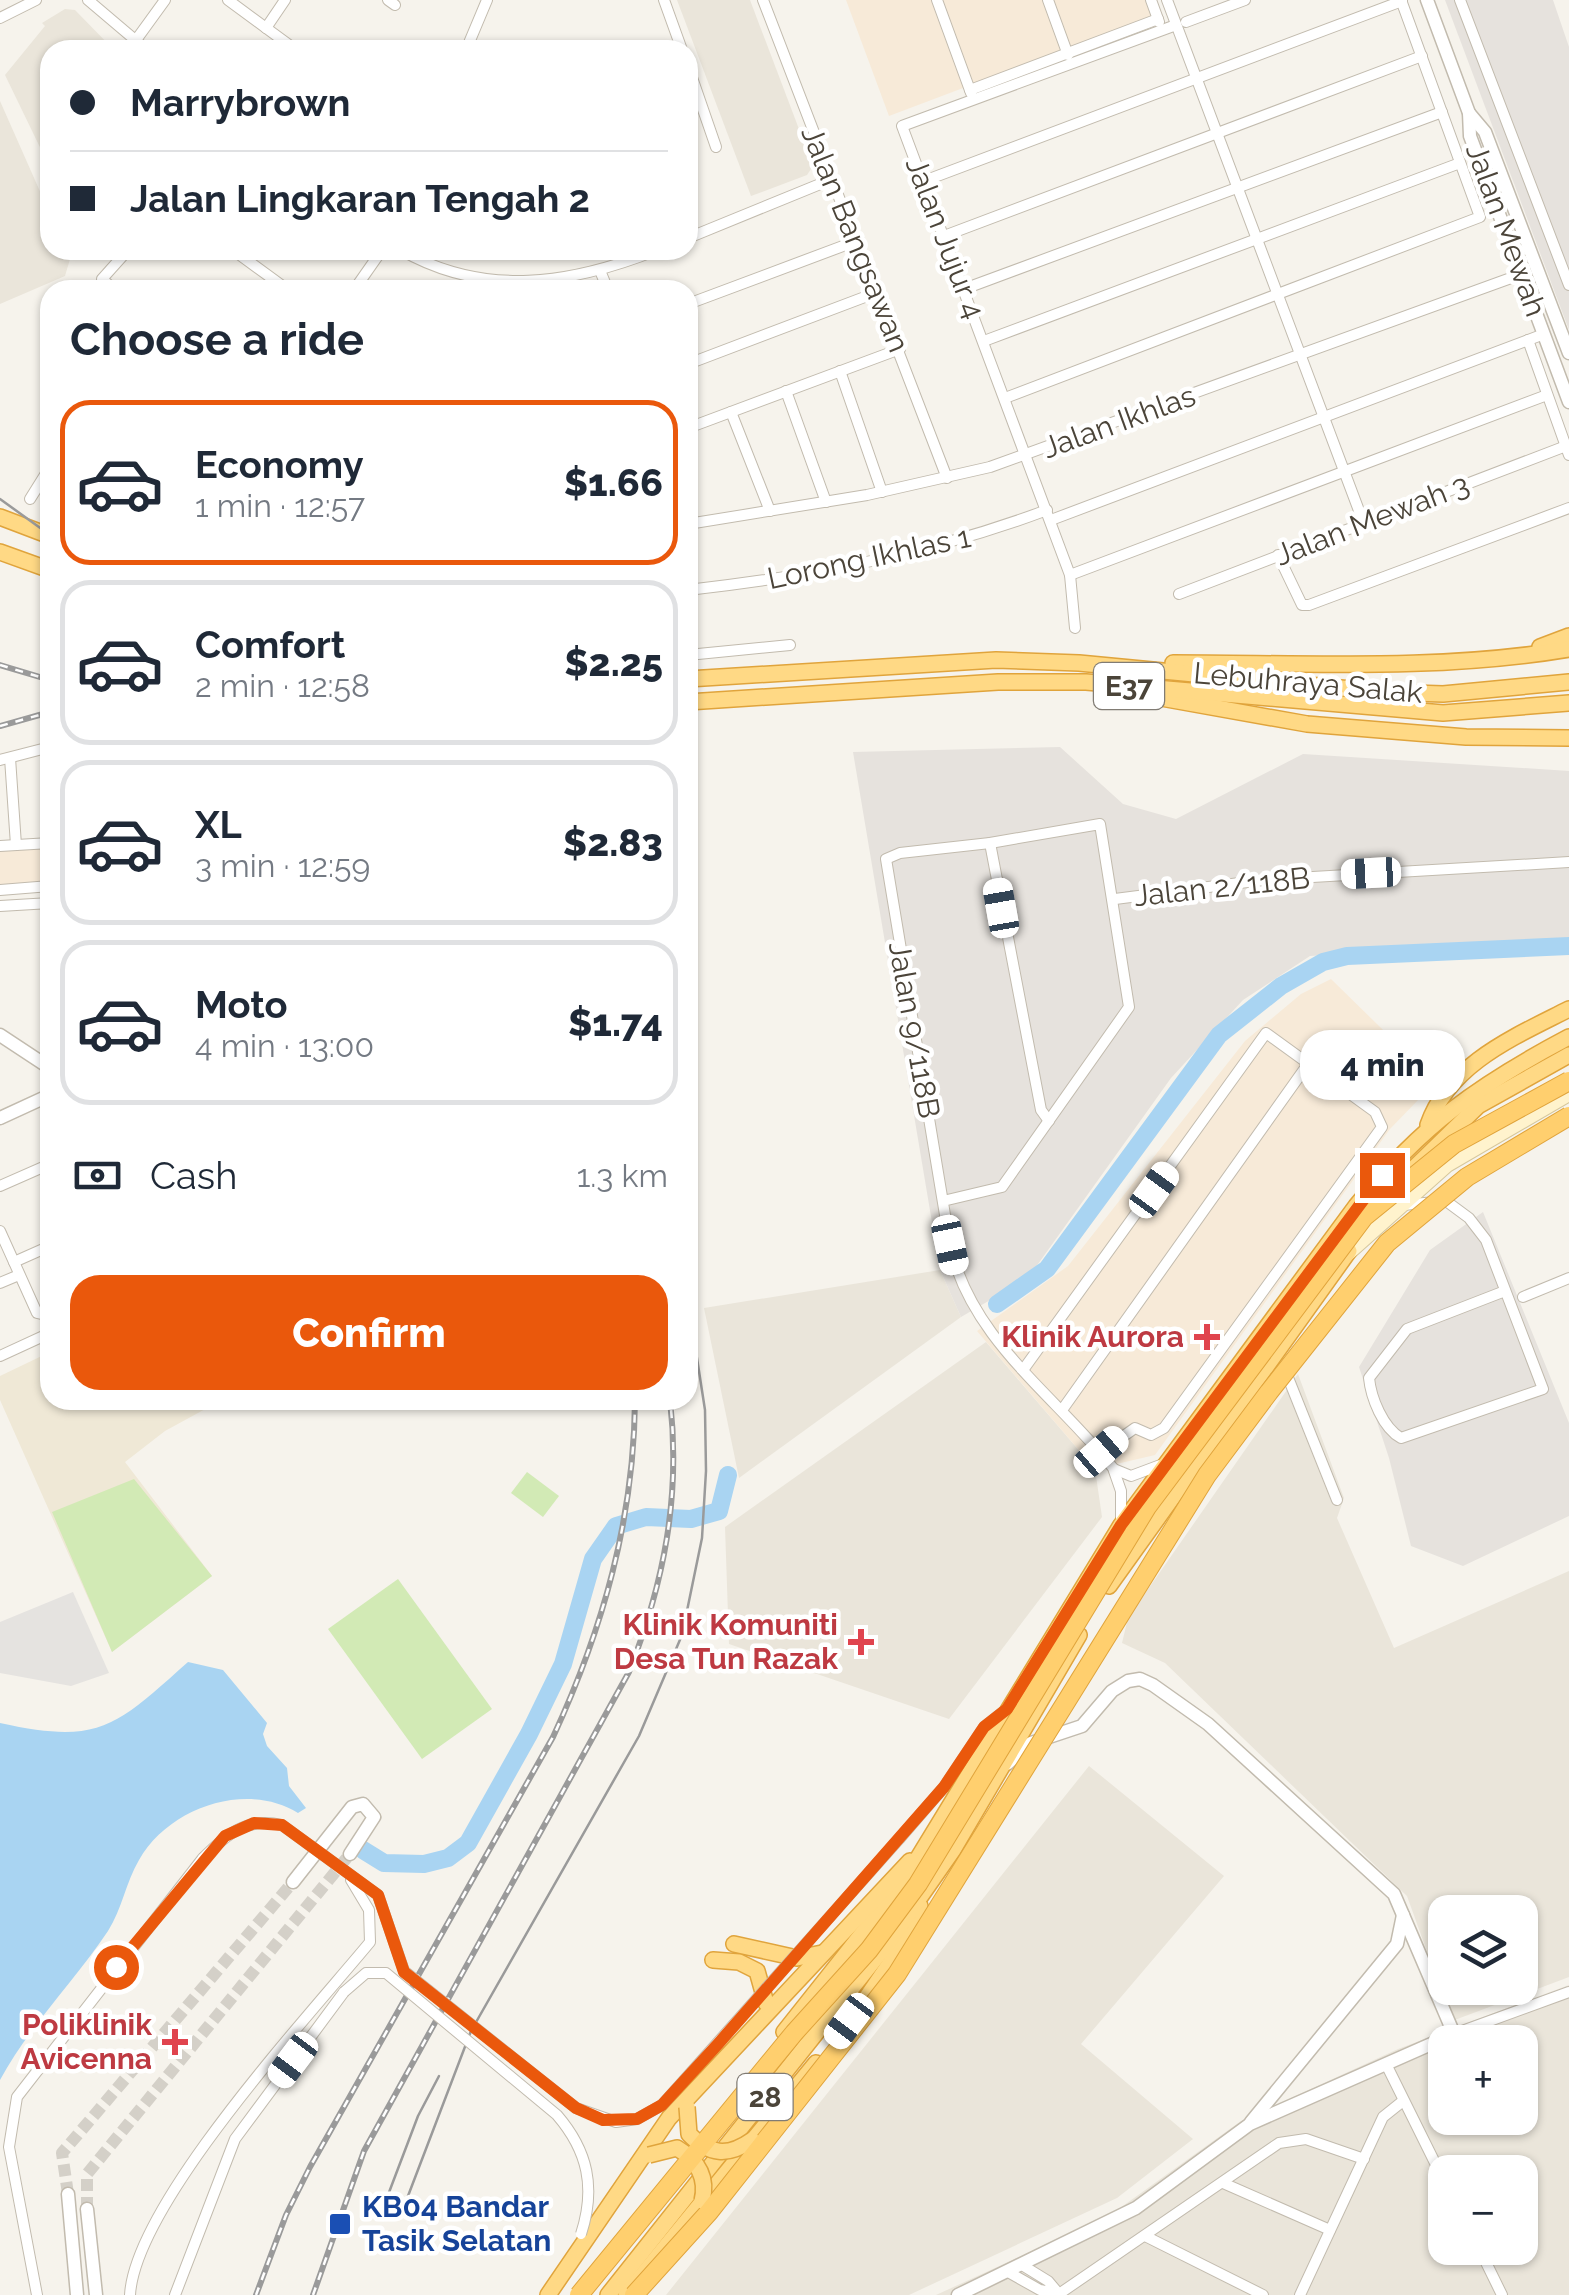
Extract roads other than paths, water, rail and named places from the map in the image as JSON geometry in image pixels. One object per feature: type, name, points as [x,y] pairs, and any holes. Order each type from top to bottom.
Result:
[{"type":"highway","points":[[0,517],[40,532]]},
{"type":"highway","points":[[0,552],[40,566]]},
{"type":"highway","points":[[1509,660],[1569,636]]},
{"type":"highway","points":[[1080,663],[1509,660],[1569,649]]},
{"type":"highway","name":"Lebuhraya Salak","points":[[698,678],[939,661],[1080,663],[1383,692],[1444,694],[1569,682]]},
{"type":"highway","name":"Lebuhraya Salak","points":[[698,701],[940,682],[1086,682],[1444,713],[1569,702]]},
{"type":"highway","points":[[1086,682],[1307,724],[1466,737],[1567,737]]},
{"type":"highway","points":[[1426,1129],[1437,1099],[1476,1062],[1569,1010]]},
{"type":"highway","name":"28","points":[[577,2295],[928,1845],[1121,1525],[1356,1206],[1426,1129],[1569,1037]]},
{"type":"highway","name":"28","points":[[608,2295],[890,1940],[1002,1770],[1122,1564],[1276,1358],[1345,1256],[1437,1142],[1498,1083],[1569,1056]]},
{"type":"highway","points":[[577,2295],[794,2033],[869,1950],[918,1884],[1147,1507],[1364,1217],[1454,1144],[1569,1081]]},
{"type":"highway","points":[[634,2295],[709,2212],[897,1974],[1207,1475],[1292,1362],[1387,1243],[1468,1177],[1569,1116]]},
{"type":"highway","points":[[546,2295],[643,2158],[701,2085],[928,1845]]},
{"type":"highway","points":[[626,2295],[826,2051],[912,1931],[920,1897]]},
{"type":"highway","points":[[734,1944],[798,1958],[822,1953]]},
{"type":"highway","points":[[713,1960],[739,1962],[756,1971],[766,2003],[758,2025]]},
{"type":"highway","points":[[701,2085],[688,2107],[690,2134],[707,2150],[732,2151],[752,2140]]},
{"type":"highway","points":[[643,2158],[677,2148],[691,2156],[702,2175],[702,2201]]},
{"type":"main road","points":[[1345,1256],[1450,1163],[1569,1094]]},
{"type":"street","points":[[0,18],[36,0]]},
{"type":"street","points":[[88,0],[136,40],[165,0]]},
{"type":"street","points":[[228,0],[282,40]]},
{"type":"street","points":[[266,28],[285,0]]},
{"type":"street","points":[[470,40],[487,0]]},
{"type":"street","points":[[664,0],[678,40]]},
{"type":"street","name":"Jalan Bangsawan","points":[[763,0],[830,180],[859,240],[947,478]]},
{"type":"street","points":[[937,0],[972,95],[1160,24],[1181,23],[1245,0]]},
{"type":"street","points":[[1048,0],[1069,58]]},
{"type":"street","points":[[1150,0],[1160,24]]},
{"type":"street","points":[[1167,0],[1181,23],[1196,78],[1364,524]]},
{"type":"street","name":"Jalan Mewah","points":[[1427,0],[1469,113],[1470,136],[1569,402]]},
{"type":"street","points":[[1460,0],[1569,285]]},
{"type":"street","points":[[924,182],[1402,1],[1480,217],[1005,398]]},
{"type":"street","points":[[944,236],[1422,56]]},
{"type":"street","points":[[698,95],[716,147]]},
{"type":"street","name":"Jalan Jujur 4","points":[[972,95],[902,126],[1070,574],[1076,628]]},
{"type":"street","points":[[964,288],[1442,112]]},
{"type":"street","name":"Jalan Mewah","points":[[1469,113],[1485,132],[1568,346]]},
{"type":"street","points":[[984,341],[1460,162]]},
{"type":"street","points":[[698,234],[830,180]]},
{"type":"street","points":[[698,300],[859,240]]},
{"type":"street","points":[[103,280],[119,260]]},
{"type":"street","points":[[247,260],[274,280]]},
{"type":"street","points":[[423,260],[450,272],[484,280]]},
{"type":"street","points":[[553,280],[602,272],[632,260]]},
{"type":"street","name":"Jalan Ikhlas","points":[[698,522],[882,492],[1026,456],[1537,268]]},
{"type":"street","points":[[602,272],[605,280]]},
{"type":"street","points":[[698,360],[878,292]]},
{"type":"street","name":"Lorong Ikhlas 1","points":[[698,589],[832,571],[966,540],[1049,515],[1544,334]]},
{"type":"street","points":[[1528,340],[1567,450]]},
{"type":"street","points":[[698,424],[900,349]]},
{"type":"street","points":[[840,371],[882,492]]},
{"type":"street","points":[[786,391],[826,502]]},
{"type":"street","points":[[1070,574],[1547,395]]},
{"type":"street","points":[[732,412],[770,511]]},
{"type":"street","name":"Jalan Mewah 3","points":[[1179,594],[1567,450]]},
{"type":"street","points":[[30,499],[40,483]]},
{"type":"street","points":[[1278,555],[1302,605],[1569,508]]},
{"type":"street","points":[[698,654],[790,644]]},
{"type":"street","points":[[16,845],[5,759],[40,750]]},
{"type":"street","points":[[943,1202],[1002,1188],[1129,1007],[1100,824],[990,844],[1018,1005],[1041,1110],[1049,1121]]},
{"type":"street","points":[[0,846],[40,844]]},
{"type":"street","name":"Jalan 9/118B","points":[[990,844],[900,853],[886,859],[943,1202],[962,1287],[975,1313],[1113,1468]]},
{"type":"street","name":"Jalan 2/118B","points":[[1115,900],[1263,880],[1569,862]]},
{"type":"street","points":[[0,890],[40,887]]},
{"type":"street","points":[[0,906],[40,904]]},
{"type":"street","points":[[1023,1370],[1266,1034],[1375,1112],[1382,1126],[1164,1428],[1150,1435],[1136,1428],[1124,1432],[1101,1452]]},
{"type":"street","points":[[0,1035],[40,1061]]},
{"type":"street","points":[[1062,1410],[1308,1064]]},
{"type":"street","points":[[0,1118],[40,1099]]},
{"type":"street","points":[[1450,1163],[1442,1178],[1446,1201],[1478,1227],[1505,1291],[1542,1388],[1401,1438],[1390,1432],[1374,1398],[1370,1378],[1406,1329],[1505,1291]]},
{"type":"street","points":[[0,1186],[40,1168]]},
{"type":"street","points":[[1397,1206],[1446,1201]]},
{"type":"street","points":[[1,1235],[34,1308],[40,1311]]},
{"type":"street","points":[[14,1262],[40,1250]]},
{"type":"street","points":[[0,1283],[20,1275]]},
{"type":"street","points":[[1523,1298],[1569,1278]]},
{"type":"street","points":[[0,1356],[40,1338]]},
{"type":"street","points":[[1276,1358],[1288,1375],[1337,1500]]},
{"type":"street","points":[[1113,1468],[1131,1476],[1168,1461]]},
{"type":"street","points":[[1113,1468],[1123,1503],[1121,1525]]},
{"type":"street","points":[[1002,1770],[1031,1743],[1082,1726],[1112,1691],[1128,1681],[1140,1679],[1153,1685],[1208,1724],[1349,1848],[1404,1910],[1450,2025]]},
{"type":"street","points":[[1045,1694],[1048,1720],[1059,1733]]},
{"type":"street","points":[[37,2295],[9,2147],[10,2117],[31,2074],[203,1858],[238,1828],[268,1822],[282,1825],[352,1880],[378,1895],[404,1972],[576,2108],[603,2120],[628,2122],[662,2105],[944,1787],[984,1727],[1007,1709]]},
{"type":"street","points":[[293,1882],[352,1808],[363,1804],[374,1817],[350,1854]]},
{"type":"street","points":[[315,1852],[336,1870]]},
{"type":"street","points":[[130,2295],[131,2277],[170,2192],[370,1942],[370,1910],[352,1880]]},
{"type":"street","points":[[1250,2124],[1397,1944],[1404,1910]]},
{"type":"street","points":[[304,2022],[366,1973],[386,1973],[557,2114],[577,2142],[587,2168],[590,2197],[581,2234],[546,2295]]},
{"type":"street","points":[[175,2295],[235,2139],[344,1992]]},
{"type":"street","points":[[1479,2025],[1569,1992]]},
{"type":"street","points":[[958,2295],[1136,2208],[1250,2124],[1428,2045]]},
{"type":"street","points":[[1386,2064],[1431,2155]]},
{"type":"street","points":[[1300,2295],[1387,2110],[1403,2101]]},
{"type":"street","points":[[1008,2272],[1040,2290],[1060,2294],[1279,2143],[1306,2139],[1364,2159]]},
{"type":"street","points":[[1223,2183],[1330,2230]]},
{"type":"street","points":[[68,2194],[77,2295]]},
{"type":"street","points":[[88,2209],[96,2295]]},
{"type":"street","points":[[1146,2236],[1263,2295]]},
{"type":"street","points":[[1487,2265],[1502,2295]]},
{"type":"street","points":[[1022,2266],[1048,2281],[1060,2294]]},
{"type":"water","points":[[188,1662],[223,1670],[267,1723],[263,1734],[267,1746],[287,1768],[289,1786],[306,1808],[298,1813],[256,1799],[233,1800],[189,1813],[152,1841],[139,1860],[108,1931],[0,2080],[0,1723],[61,1732],[104,1725],[142,1702]]},
{"type":"waterway","points":[[997,1304],[1047,1269],[1219,1035],[1281,986],[1323,962],[1347,956],[1569,946]]},
{"type":"waterway","points":[[363,1850],[384,1863],[424,1864],[448,1858],[468,1843],[563,1664],[593,1559],[616,1526],[646,1517],[691,1519],[719,1511],[728,1475]]},
{"type":"tunnel","points":[[87,2209],[87,2174],[350,1854]]},
{"type":"tunnel","points":[[68,2194],[62,2153],[293,1882]]},
{"type":"tram line","points":[[0,499],[40,528]]},
{"type":"tram line","points":[[408,2196],[471,2031],[639,1736],[682,1635],[702,1538],[706,1471],[705,1410],[698,1365]]},
{"type":"tram line","points":[[388,2195],[418,2116],[439,2076]]},
{"type":"railway","points":[[0,665],[40,677]]},
{"type":"railway","points":[[0,726],[40,715]]},
{"type":"railway","points":[[256,2295],[286,2215],[310,2167],[553,1737],[571,1696],[601,1614],[622,1530],[635,1410]]},
{"type":"railway","points":[[313,2295],[364,2151],[629,1672],[652,1605],[667,1539],[673,1470],[671,1410]]},
{"type":"place","name":"Klinik Aurora","points":[[1207,1337]]},
{"type":"place","name":"Klinik Komuniti Desa Tun Razak","points":[[861,1642]]},
{"type":"place","name":"Poliklinik Avicenna","points":[[175,2042]]},
{"type":"place","name":"KB04 Bandar Tasik Selatan","points":[[340,2224]]}]
